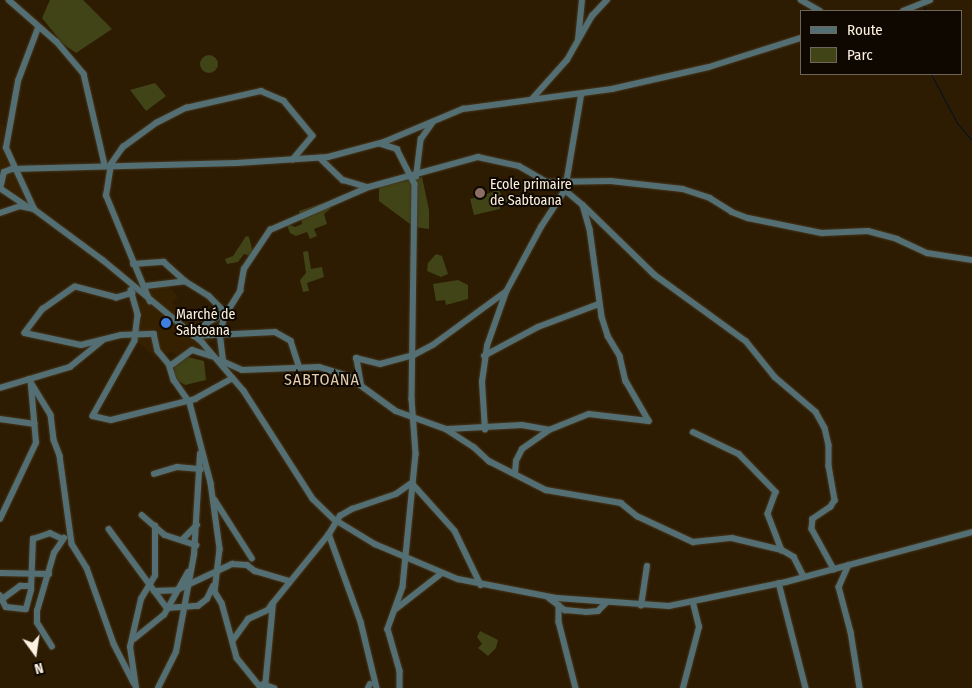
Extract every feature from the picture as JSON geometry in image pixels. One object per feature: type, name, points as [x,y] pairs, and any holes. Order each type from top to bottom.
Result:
[{"type":"street","points":[[9,0],[38,28],[57,42],[84,74],[108,165],[106,196],[133,264],[146,286],[150,302]]},
{"type":"street","points":[[578,44],[582,0]]},
{"type":"street","points":[[530,100],[578,44],[592,16],[607,0]]},
{"type":"street","points":[[801,0],[818,10]]},
{"type":"street","points":[[905,10],[930,0]]},
{"type":"street","points":[[34,209],[17,168],[6,148],[8,128],[21,68],[38,28]]},
{"type":"street","points":[[800,38],[709,67],[581,95],[463,109],[378,144],[320,158],[17,168],[4,172],[0,188],[26,206],[34,209],[103,260],[128,284],[194,336],[220,360],[265,421],[308,492],[337,521],[407,558],[442,573],[481,585],[606,603],[641,606],[693,602],[779,584],[972,532]]},
{"type":"street","points":[[108,165],[124,147],[162,120],[186,108],[256,90],[270,93],[284,102],[313,136],[293,160]]},
{"type":"street","points":[[485,430],[484,356],[506,292],[565,190],[581,95]]},
{"type":"street","points":[[400,688],[400,671],[388,629],[396,609],[407,558],[416,454],[413,417],[414,175],[421,139],[433,121]]},
{"type":"street","points":[[378,144],[397,149],[414,175]]},
{"type":"street","points":[[220,360],[220,334],[226,313],[240,291],[244,269],[270,230],[369,187],[484,157],[518,166],[547,182],[639,183],[683,190],[710,198],[732,212],[748,218],[777,221],[822,234],[868,231],[897,239],[927,253],[972,260]]},
{"type":"street","points":[[320,158],[343,180],[369,187]]},
{"type":"street","points":[[565,190],[655,275],[746,341],[775,377],[816,412],[829,444],[829,466],[835,500],[831,508],[813,519],[812,529],[834,569]]},
{"type":"street","points":[[0,213],[26,206]]},
{"type":"street","points":[[515,473],[516,461],[522,449],[549,430],[589,414],[649,421],[626,381],[620,356],[608,336],[599,304],[590,229],[583,206]]},
{"type":"street","points":[[133,264],[164,262],[185,281],[209,296],[226,313]]},
{"type":"street","points":[[146,286],[185,281]]},
{"type":"street","points":[[128,284],[133,293],[138,315],[137,333],[131,351],[116,372],[93,416],[111,420],[200,398],[233,378]]},
{"type":"street","points":[[133,293],[117,298],[75,287],[43,308],[26,334],[72,345],[102,341],[137,333],[154,334],[158,351],[170,366],[174,380],[188,400],[214,498],[220,548],[215,592],[239,661],[262,686],[274,688]]},
{"type":"street","points":[[361,385],[356,358],[380,364],[414,355],[433,346],[506,292]]},
{"type":"street","points":[[484,356],[538,327],[599,304]]},
{"type":"street","points":[[194,336],[208,322],[226,313]]},
{"type":"street","points":[[194,336],[275,332],[290,339],[300,368]]},
{"type":"street","points":[[0,388],[70,368],[102,341]]},
{"type":"street","points":[[170,366],[192,350],[250,371],[325,368],[348,376],[380,402],[446,429],[474,447],[489,461],[554,493],[621,502],[637,516],[692,542],[732,538],[782,550],[794,557],[804,577]]},
{"type":"street","points":[[0,520],[20,473],[33,453],[35,424],[29,379]]},
{"type":"street","points":[[29,379],[51,415],[60,456],[68,529],[120,655],[135,685]]},
{"type":"street","points":[[0,419],[35,424]]},
{"type":"street","points":[[446,429],[485,430],[522,425],[549,430]]},
{"type":"street","points":[[693,432],[739,454],[776,492],[768,514],[782,550]]},
{"type":"street","points":[[158,688],[176,652],[190,568],[196,545],[201,469],[199,447]]},
{"type":"street","points":[[154,474],[178,467],[201,469]]},
{"type":"street","points":[[233,640],[248,619],[268,610],[289,581],[330,534],[337,521],[352,509],[375,503],[412,483]]},
{"type":"street","points":[[412,483],[455,530],[481,585]]},
{"type":"street","points":[[214,498],[252,558]]},
{"type":"street","points":[[142,515],[165,535],[196,545]]},
{"type":"street","points":[[182,540],[197,525]]},
{"type":"street","points":[[120,655],[130,648],[134,640],[138,610],[149,585],[156,576],[155,526]]},
{"type":"street","points":[[52,647],[38,624],[37,611],[54,553],[68,529]]},
{"type":"street","points":[[109,529],[167,608],[184,609],[196,607],[207,599],[216,579]]},
{"type":"street","points":[[31,586],[20,586],[1,598],[6,607],[26,609],[31,586],[30,574],[33,539],[50,533],[63,539]]},
{"type":"street","points":[[330,534],[361,622],[377,688]]},
{"type":"street","points":[[154,591],[177,590],[232,564],[243,564],[254,571],[289,581]]},
{"type":"street","points":[[849,565],[839,587],[851,632],[860,688]]},
{"type":"street","points":[[641,606],[647,566]]},
{"type":"street","points":[[134,640],[167,608],[190,568]]},
{"type":"street","points":[[0,573],[49,574]]},
{"type":"street","points":[[396,609],[442,573]]},
{"type":"street","points":[[779,584],[806,688]]},
{"type":"street","points":[[547,596],[565,610],[598,611],[606,603]]},
{"type":"street","points":[[683,688],[699,627],[693,602]]},
{"type":"street","points":[[262,686],[273,603]]},
{"type":"street","points":[[559,605],[559,622],[576,688]]},
{"type":"street","points":[[130,648],[135,685]]},
{"type":"shaded area","points":[[0,124],[4,126],[4,147],[27,193],[20,197],[0,181]]},
{"type":"shaded area","points":[[166,283],[178,297],[172,303],[184,314],[189,309],[214,340],[178,358],[173,352],[155,357],[135,340],[135,304],[156,286],[160,289]]},
{"type":"green space","points":[[50,0],[83,0],[112,29],[76,53],[63,44],[42,18]]},
{"type":"green space","points":[[209,55],[217,60],[218,64],[213,72],[209,73],[201,68],[200,64],[205,56]]},
{"type":"green space","points":[[155,83],[166,96],[146,111],[130,90]]},
{"type":"green space","points":[[422,177],[429,210],[429,229],[414,227],[379,201],[379,187]]},
{"type":"green space","points":[[498,186],[502,198],[511,196],[513,201],[500,204],[500,209],[474,215],[470,199],[493,192],[493,187]]},
{"type":"green space","points":[[323,203],[331,208],[324,214],[327,224],[314,229],[317,236],[310,239],[307,232],[296,236],[290,233],[286,223],[295,227],[302,224],[299,211]]},
{"type":"green space","points":[[246,236],[249,237],[253,252],[250,256],[244,254],[238,262],[227,264],[225,259],[233,256]]},
{"type":"green space","points":[[308,251],[311,269],[322,267],[324,277],[307,283],[309,291],[303,292],[300,280],[306,273],[303,252]]},
{"type":"green space","points":[[436,254],[442,256],[448,274],[441,277],[427,271],[428,263]]},
{"type":"green space","points":[[458,280],[468,285],[468,299],[446,305],[445,300],[436,301],[433,284]]},
{"type":"green space","points":[[188,357],[204,361],[206,380],[185,385],[175,379],[174,364]]},
{"type":"green space","points":[[480,631],[498,640],[496,648],[488,656],[478,648],[482,644],[477,637]]},
{"type":"waterway","points":[[924,5],[925,10]]},
{"type":"waterway","points":[[932,75],[957,123],[972,140]]},
{"type":"place","name":"Ecole primaire de Sabtoana","points":[[480,193]]},
{"type":"place","name":"Marché de Sabtoana","points":[[166,323]]},
{"type":"district","name":"SABTOANA","points":[[322,380]]}]
